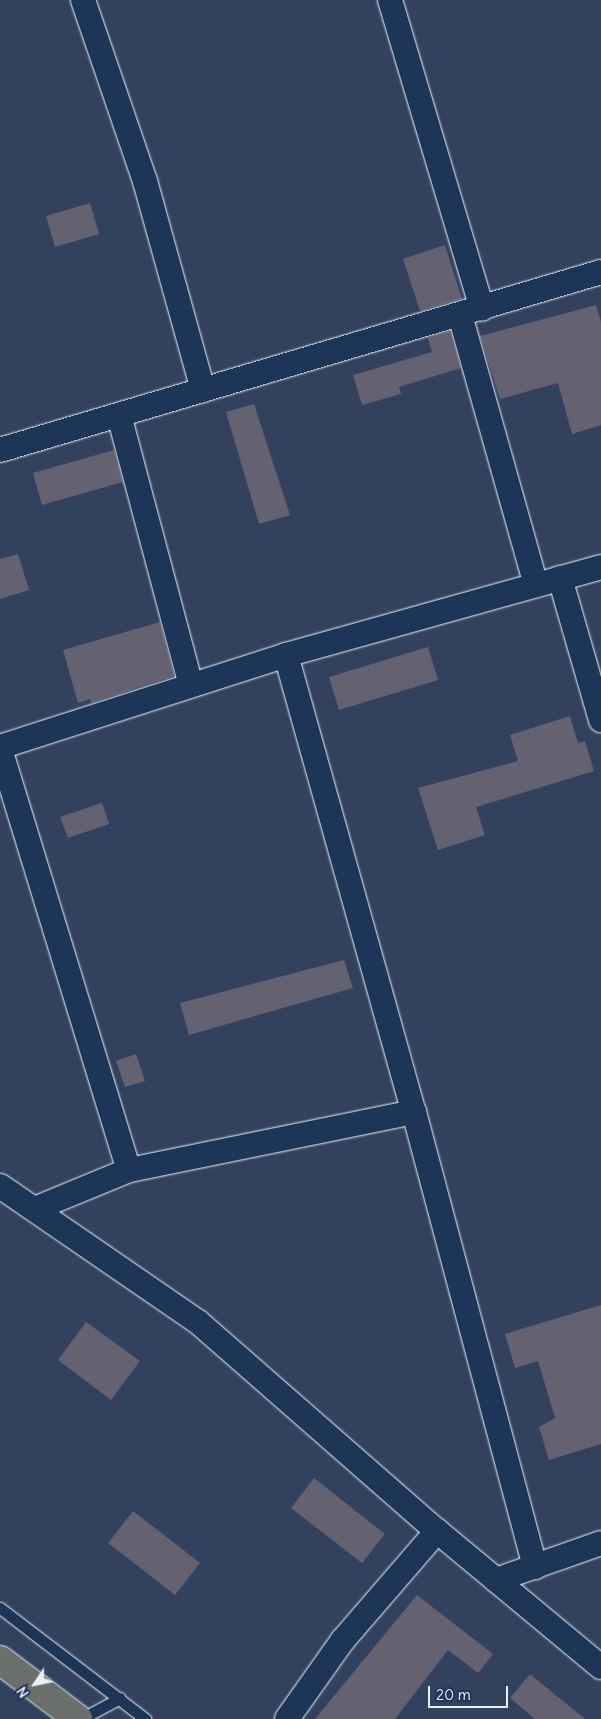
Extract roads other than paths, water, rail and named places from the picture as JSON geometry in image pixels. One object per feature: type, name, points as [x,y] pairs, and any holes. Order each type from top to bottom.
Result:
[{"type":"main road","points":[[0,1660],[80,1719]]},
{"type":"street","points":[[83,0],[145,181],[204,390]]},
{"type":"street","points":[[390,0],[471,312],[536,585]]},
{"type":"street","points":[[0,450],[601,272]]},
{"type":"street","points":[[119,415],[191,686]]},
{"type":"street","points":[[129,1170],[0,748],[286,655],[601,567]]},
{"type":"street","points":[[560,578],[601,720]]},
{"type":"street","points":[[286,655],[414,1112],[535,1567]]},
{"type":"street","points":[[37,1208],[129,1170],[414,1112]]},
{"type":"street","points":[[4,1196],[37,1208],[198,1322],[437,1531],[601,1667]]},
{"type":"street","points":[[287,1719],[343,1640],[437,1531]]},
{"type":"street","points":[[496,1580],[601,1543]]},
{"type":"lane","points":[[0,1608],[145,1719]]},
{"type":"lane","points":[[80,1719],[120,1698]]}]
